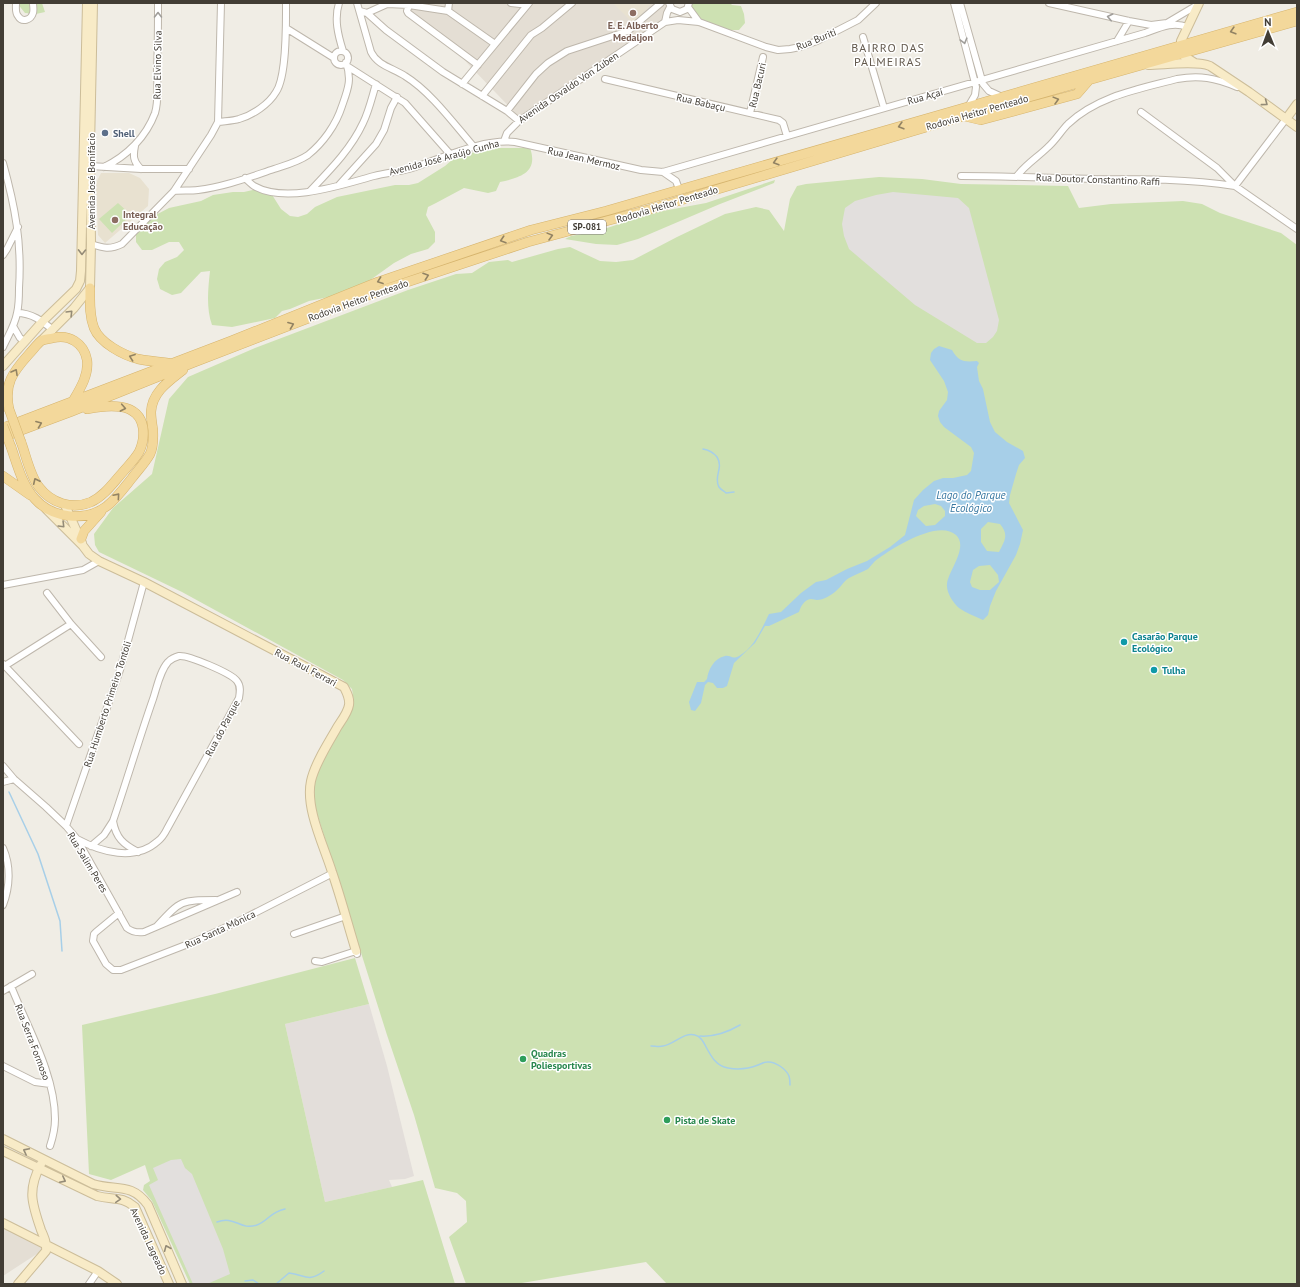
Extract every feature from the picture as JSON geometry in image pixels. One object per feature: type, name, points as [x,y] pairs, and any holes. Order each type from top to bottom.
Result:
[{"type":"main road","name":"Avenida José Bonifácio","points":[[3,366],[43,321],[76,289],[80,281],[87,3]]},
{"type":"main road","name":"Avenida José Bonifácio","points":[[90,288],[90,166],[93,3]]},
{"type":"main road","points":[[1196,63],[1184,56],[1181,41],[1199,4]]},
{"type":"main road","name":"Rodovia Heitor Penteado","points":[[3,427],[231,341],[378,282],[531,230],[606,211],[679,189],[1136,66],[1182,49],[1297,12]]},
{"type":"main road","name":"Rodovia Heitor Penteado","points":[[3,437],[374,293],[528,242],[651,209],[966,111],[1002,97],[1182,49],[1297,21]]},
{"type":"main road","points":[[1136,66],[1196,63],[1206,64],[1249,92],[1291,116],[1297,127]]},
{"type":"main road","points":[[1291,116],[1297,104]]},
{"type":"main road","points":[[90,288],[90,310],[94,328],[104,341],[119,352],[137,359],[170,364]]},
{"type":"main road","points":[[70,412],[110,406],[131,409],[139,415],[144,433],[142,446],[138,454],[109,488],[90,502],[65,505],[54,501],[39,487],[34,479],[9,409],[6,396],[9,383],[19,365],[74,308],[90,288]]},
{"type":"main road","points":[[42,340],[60,336],[69,338],[77,342],[84,351],[87,361],[86,371],[74,401]]},
{"type":"main road","points":[[82,542],[84,531],[88,525],[115,499],[150,453],[153,446],[151,413],[152,404],[156,395],[162,387],[192,363]]},
{"type":"main road","points":[[3,427],[27,487],[38,502]]},
{"type":"main road","points":[[3,476],[54,512],[70,517],[84,516],[106,507]]},
{"type":"main road","name":"Rua Raul Ferrari","points":[[38,502],[82,542],[89,554],[99,561],[144,582],[344,688],[348,694],[349,705],[315,768],[311,781],[310,793],[314,818],[333,874],[356,952]]},
{"type":"main road","points":[[65,505],[82,542]]},
{"type":"main road","name":"Avenida Lageado","points":[[3,1139],[86,1181],[102,1187],[127,1189],[133,1191],[148,1205],[182,1284]]},
{"type":"main road","name":"Avenida Lageado","points":[[3,1151],[80,1189],[97,1196],[126,1200],[135,1207],[169,1284]]},
{"type":"main road","points":[[18,1284],[44,1254],[46,1244],[33,1207],[32,1196],[32,1186],[43,1160]]},
{"type":"main road","points":[[135,1207],[144,1200]]},
{"type":"main road","points":[[3,1223],[98,1271],[117,1284]]},
{"type":"street","points":[[16,3],[17,15],[19,18],[24,20],[28,20],[31,17],[33,12],[33,3]]},
{"type":"street","name":"Rua Elvino Silva","points":[[104,167],[122,157],[135,146],[150,124],[155,111],[157,93],[158,3]]},
{"type":"street","points":[[91,244],[106,248],[114,248],[122,244],[174,191],[212,135],[218,122],[221,3]]},
{"type":"street","points":[[218,122],[239,120],[252,114],[267,102],[277,91],[285,55],[286,3]]},
{"type":"street","points":[[339,3],[336,12],[338,36],[337,63],[346,64],[397,97],[413,111],[450,154]]},
{"type":"street","points":[[357,3],[374,59],[405,76],[420,87],[429,95],[474,147]]},
{"type":"street","points":[[448,12],[449,3]]},
{"type":"street","points":[[511,3],[528,3]]},
{"type":"street","points":[[462,84],[528,3]]},
{"type":"street","points":[[482,96],[531,35],[542,28],[572,3]]},
{"type":"street","points":[[507,111],[536,74],[548,63],[567,51],[628,31],[661,3]]},
{"type":"street","name":"Rua Buriti","points":[[665,22],[686,20],[699,22],[778,50],[790,49],[817,41],[858,20],[876,3]]},
{"type":"street","points":[[954,3],[978,80],[986,88],[1002,97]]},
{"type":"street","points":[[960,3],[978,80],[975,95],[966,111]]},
{"type":"street","points":[[1049,3],[1151,25],[1167,23],[1199,4]]},
{"type":"street","points":[[367,13],[387,4],[409,5],[448,12],[495,44]]},
{"type":"street","points":[[409,5],[407,11],[408,13],[478,65]]},
{"type":"street","points":[[665,22],[669,5],[674,11],[680,12],[685,11],[689,5],[699,22]]},
{"type":"street","points":[[360,11],[367,13],[386,30],[443,72],[507,111],[519,121]]},
{"type":"street","points":[[680,12],[681,16],[686,20]]},
{"type":"street","points":[[1117,41],[1129,21]]},
{"type":"street","name":"Avenida Osvaldo Von Zuben","points":[[504,141],[507,133],[519,121],[665,22]]},
{"type":"street","name":"Rua Açaí","points":[[663,172],[1176,24],[1187,27]]},
{"type":"street","points":[[174,191],[198,190],[213,187],[298,161],[315,148],[332,128],[340,113],[348,90],[350,80],[346,64],[348,55],[338,54],[319,48],[286,28]]},
{"type":"street","points":[[863,37],[884,108]]},
{"type":"street","name":"Rua Bacuri","points":[[750,113],[763,57]]},
{"type":"street","points":[[1208,78],[1214,68]]},
{"type":"street","points":[[1017,176],[1023,168],[1049,147],[1068,124],[1093,106],[1109,98],[1188,77],[1220,80],[1249,92]]},
{"type":"street","name":"Rua Babaçu","points":[[605,79],[779,120],[783,123],[787,136]]},
{"type":"street","points":[[310,191],[337,162],[352,142],[363,123],[376,84]]},
{"type":"street","points":[[338,186],[376,144],[384,130],[391,108],[397,97]]},
{"type":"street","points":[[1141,112],[1217,168],[1235,186],[1297,229]]},
{"type":"street","points":[[1235,186],[1291,116]]},
{"type":"street","name":"Avenida José Araújo Cunha","points":[[245,178],[254,186],[275,192],[287,193],[310,191],[409,169],[450,154],[504,141]]},
{"type":"street","name":"Rua Jean Mermoz","points":[[504,141],[515,142],[641,170],[663,172]]},
{"type":"street","points":[[135,146],[133,159],[141,169]]},
{"type":"street","points":[[3,164],[12,196],[18,227],[20,275],[17,313],[13,326],[3,347]]},
{"type":"street","points":[[90,166],[141,169],[189,169]]},
{"type":"street","points":[[663,172],[676,182],[679,189]]},
{"type":"street","name":"Rua Doutor Constantino Raffi","points":[[961,176],[1017,176],[1215,183],[1235,186]]},
{"type":"street","points":[[3,255],[18,227]]},
{"type":"street","points":[[17,313],[31,315],[43,321],[52,330]]},
{"type":"street","points":[[13,326],[20,338],[26,341]]},
{"type":"street","points":[[3,585],[83,570],[99,561]]},
{"type":"street","name":"Rua Humberto Primeiro Tontoli","points":[[66,826],[120,670],[144,582]]},
{"type":"street","points":[[47,593],[71,624],[102,657]]},
{"type":"street","points":[[71,624],[4,666],[77,742]]},
{"type":"street","name":"Rua do Parque","points":[[76,840],[91,846],[108,852],[119,853],[138,852],[150,848],[160,840],[239,698],[240,688],[237,681],[230,674],[190,657],[180,656],[173,658],[168,662],[162,672],[113,820],[104,835],[91,846]]},
{"type":"street","name":"Rua Salim Peres","points":[[3,766],[14,779],[66,826],[76,840],[127,928],[131,931],[137,933],[144,932],[237,892]]},
{"type":"street","points":[[3,782],[14,779]]},
{"type":"street","points":[[113,820],[114,829],[122,842],[138,852]]},
{"type":"street","points":[[3,848],[8,866],[9,878],[3,904]]},
{"type":"street","name":"Rua Santa Mônica","points":[[119,913],[94,934],[93,941],[106,964],[110,969],[116,971],[196,941],[333,874]]},
{"type":"street","name":"Rua Salim Peres","points":[[154,928],[171,910],[179,904],[187,901],[220,900]]},
{"type":"street","points":[[294,934],[346,916]]},
{"type":"street","points":[[315,961],[322,962],[356,952]]},
{"type":"street","points":[[3,991],[32,974]]},
{"type":"street","name":"Rua Serra Formoso","points":[[11,986],[44,1064],[50,1084],[55,1119],[54,1133],[50,1146]]},
{"type":"street","points":[[3,1066],[35,1082],[50,1084]]},
{"type":"street","points":[[89,1284],[98,1271]]},
{"type":"shaded area","points":[[398,3],[668,3],[664,21],[520,118],[438,31]]},
{"type":"shaded area","name":"E. E. Alberto Medaljon","points":[[613,3],[652,3],[633,23]]},
{"type":"shaded area","name":"Integral Educação","points":[[101,173],[129,173],[140,178],[149,189],[148,206],[105,243],[98,235],[96,183]]},
{"type":"shaded area","points":[[893,192],[958,198],[969,208],[999,320],[997,331],[986,343],[977,343],[915,305],[849,249],[844,236],[842,224],[845,208],[855,201]]},
{"type":"shaded area","points":[[369,1004],[387,1066],[414,1176],[405,1179],[389,1180],[392,1187],[325,1202],[285,1024]]},
{"type":"shaded area","points":[[181,1159],[185,1168],[192,1174],[223,1249],[230,1274],[207,1284],[193,1284],[149,1185],[158,1180],[153,1168],[171,1160]]},
{"type":"shaded area","points":[[3,1225],[49,1246],[3,1276]]},
{"type":"green space","points":[[17,3],[42,3],[45,12],[36,14],[25,13]]},
{"type":"green space","points":[[687,3],[730,3],[732,5],[741,6],[745,23],[739,30],[730,30],[702,25]]},
{"type":"green space","points":[[493,148],[530,148],[532,163],[526,173],[514,179],[500,182],[496,191],[488,193],[464,188],[428,207],[426,215],[435,232],[435,242],[428,249],[411,254],[394,263],[348,296],[334,296],[309,301],[282,311],[275,318],[232,327],[212,325],[208,305],[210,271],[201,272],[181,293],[172,295],[160,289],[157,279],[159,269],[165,262],[177,257],[184,250],[179,242],[169,242],[152,250],[142,250],[136,242],[136,230],[150,218],[169,208],[201,201],[213,195],[244,192],[261,188],[269,190],[281,209],[290,216],[298,217],[307,214],[315,207],[337,197],[395,185],[409,185],[418,183],[445,166],[453,159],[462,155]]},
{"type":"green space","points":[[879,177],[922,179],[961,184],[1068,186],[1079,208],[1111,204],[1183,201],[1202,204],[1220,213],[1281,233],[1297,245],[1297,1284],[667,1284],[646,1262],[516,1284],[466,1284],[449,1237],[467,1222],[466,1201],[457,1193],[435,1188],[414,1115],[387,1035],[315,807],[314,785],[321,764],[350,714],[354,703],[352,689],[343,680],[182,592],[99,552],[95,545],[94,534],[113,508],[152,474],[169,399],[188,377],[255,348],[408,290],[456,274],[472,273],[489,262],[508,260],[512,262],[570,247],[600,261],[616,262],[633,260],[725,214],[756,207],[769,210],[784,231],[790,199],[797,186]]},
{"type":"green space","points":[[775,180],[774,183],[638,239],[617,245],[596,244],[565,239],[571,236],[598,231],[652,213],[706,203]]},
{"type":"green space","points":[[118,203],[131,215],[112,233],[99,219]]},
{"type":"green space","points":[[355,958],[369,1004],[285,1024],[325,1202],[423,1180],[455,1284],[190,1284],[152,1201],[143,1190],[144,1185],[150,1181],[145,1165],[111,1180],[89,1174],[82,1025],[215,994]]},
{"type":"water","name":"Lago do Parque Ecológico","points":[[939,346],[952,350],[957,357],[962,360],[977,361],[979,363],[977,367],[979,381],[983,389],[990,422],[995,432],[1007,442],[1023,451],[1025,458],[1019,465],[1009,503],[1023,530],[1020,544],[1016,555],[996,591],[988,615],[983,620],[959,608],[949,594],[947,587],[948,579],[957,559],[960,546],[956,535],[948,531],[939,530],[928,532],[905,542],[886,553],[876,560],[868,569],[847,580],[830,596],[819,600],[811,599],[806,601],[799,612],[769,626],[765,626],[755,643],[734,663],[727,686],[717,688],[713,683],[708,682],[705,685],[701,703],[695,711],[691,710],[689,702],[697,682],[704,682],[707,679],[710,668],[721,657],[737,657],[749,648],[757,637],[769,614],[781,612],[801,593],[816,582],[826,580],[867,561],[890,547],[905,535],[914,500],[923,490],[934,481],[943,478],[953,478],[967,475],[971,471],[974,453],[971,447],[944,427],[938,416],[939,411],[947,400],[948,392],[944,381],[930,360],[931,353]],"holes":[[[935,504],[941,506],[945,511],[945,516],[935,525],[926,526],[916,516],[918,510],[924,506]],[[988,522],[1000,524],[1003,528],[1005,538],[999,552],[987,551],[981,542],[981,529]],[[990,565],[998,575],[999,582],[990,590],[980,590],[972,587],[970,582],[973,570],[979,566]]]},
{"type":"waterway","points":[[703,449],[712,453],[719,461],[717,480],[719,487],[726,493],[734,492]]},
{"type":"waterway","points":[[9,792],[38,854],[60,921],[62,951]]},
{"type":"waterway","points":[[700,1036],[721,1034],[740,1025]]},
{"type":"waterway","points":[[651,1046],[663,1046],[687,1035],[695,1035],[702,1040],[711,1056],[721,1066],[740,1069],[770,1062],[780,1066],[788,1073],[790,1085]]},
{"type":"waterway","points":[[217,1222],[228,1220],[246,1226],[257,1225],[276,1212],[285,1209]]},
{"type":"waterway","points":[[276,1284],[289,1273],[314,1277],[324,1271]]},
{"type":"waterway","points":[[245,1281],[253,1280],[259,1284]]},
{"type":"place","name":"E. E. Alberto Medaljon","points":[[633,13]]},
{"type":"place","name":"Shell","points":[[105,133]]},
{"type":"place","name":"Integral Educação","points":[[115,220]]},
{"type":"place","name":"Casarão Parque Ecológico","points":[[1124,642]]},
{"type":"place","name":"Tulha","points":[[1154,670]]},
{"type":"place","name":"Quadras Poliesportivas","points":[[523,1059]]},
{"type":"place","name":"Pista de Skate","points":[[667,1120]]},
{"type":"district","name":"BAIRRO DAS PALMEIRAS","points":[[888,55]]}]
